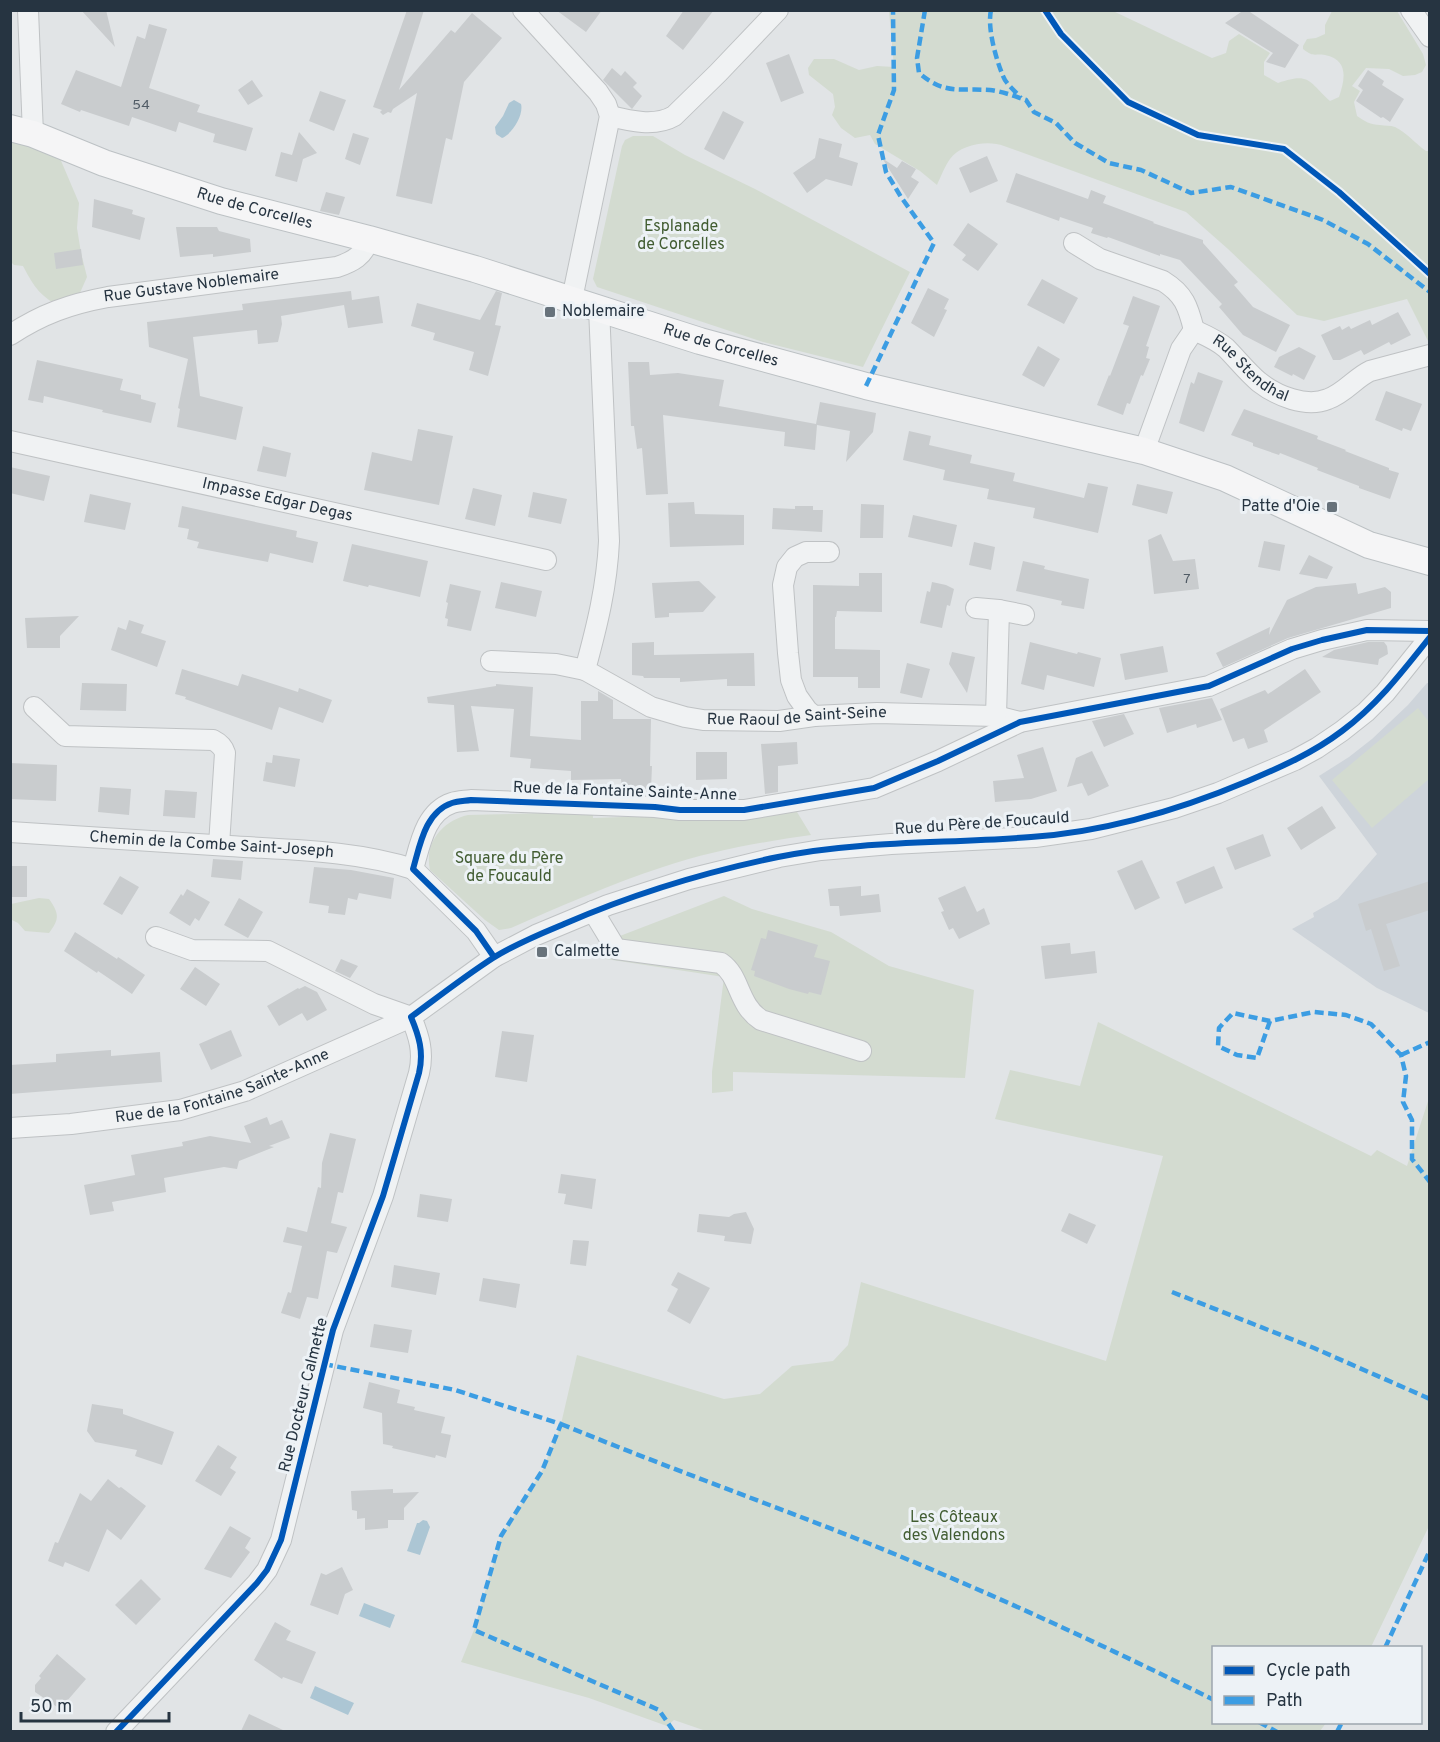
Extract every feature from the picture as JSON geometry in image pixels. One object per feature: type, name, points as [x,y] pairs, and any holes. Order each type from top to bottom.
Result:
[{"type":"main road","name":"Rue de Corcelles","points":[[22,131],[104,163],[211,198],[369,239],[572,299],[700,341],[855,383],[1144,451],[1225,478],[1369,544],[1430,562]]},
{"type":"street","points":[[22,131],[28,10]]},
{"type":"street","points":[[523,10],[598,92],[610,116],[572,299]]},
{"type":"street","points":[[610,116],[653,122],[674,116],[778,10]]},
{"type":"street","points":[[1410,10],[1430,37]]},
{"type":"street","name":"Rue Gustave Noblemaire","points":[[10,335],[52,312],[80,302],[337,267],[351,262],[363,253],[369,239]]},
{"type":"street","points":[[1074,243],[1100,259],[1171,286],[1185,301],[1194,330]]},
{"type":"street","points":[[585,670],[603,602],[608,573],[609,541],[599,308]]},
{"type":"street","name":"Rue Stendhal","points":[[1144,451],[1181,349],[1194,330],[1213,338],[1226,348],[1266,387],[1293,399],[1309,403],[1336,396],[1362,374],[1430,356]]},
{"type":"street","name":"Impasse Edgar Degas","points":[[10,441],[546,560]]},
{"type":"street","points":[[814,717],[797,696],[791,680],[783,585],[788,567],[795,557],[806,552],[829,552]]},
{"type":"street","points":[[976,608],[1024,615]]},
{"type":"street","points":[[996,716],[999,610]]},
{"type":"street","name":"Rue de la Fontaine Sainte-Anne","points":[[413,869],[428,824],[443,808],[452,803],[471,800],[655,807],[680,810],[744,810],[874,788],[1020,722],[1209,686],[1292,649],[1367,630],[1430,631]]},
{"type":"street","name":"Rue du Père de Foucauld","points":[[494,957],[536,935],[593,911],[688,879],[779,857],[821,850],[1035,837],[1091,829],[1174,808],[1218,793],[1271,771],[1334,737],[1366,712],[1385,693],[1429,637]]},
{"type":"street","name":"Rue Raoul de Saint-Seine","points":[[491,661],[556,664],[585,670],[651,707],[703,720],[779,721],[877,713],[996,716],[1020,722]]},
{"type":"street","points":[[34,707],[65,736],[213,740],[218,742],[225,753],[219,845]]},
{"type":"street","name":"Chemin de la Combe Saint-Joseph","points":[[10,832],[303,850],[357,856],[413,869]]},
{"type":"street","points":[[413,869],[476,931],[494,957]]},
{"type":"street","points":[[593,911],[616,949],[721,963],[729,969],[751,1013],[761,1020],[861,1051]]},
{"type":"street","points":[[156,937],[192,950],[268,951],[374,1004],[411,1017]]},
{"type":"street","name":"Rue de la Fontaine Sainte-Anne","points":[[10,1128],[71,1124],[180,1110],[245,1091],[411,1017],[494,957]]},
{"type":"street","name":"Rue Docteur Calmette","points":[[116,1731],[257,1583],[267,1570],[281,1540],[333,1330],[383,1196],[419,1073],[421,1048],[411,1017]]},
{"type":"shaded area","points":[[1429,683],[1429,1013],[1377,988],[1292,929],[1314,917],[1313,913],[1338,899],[1377,854],[1319,776],[1372,739],[1408,705]]},
{"type":"green space","points":[[889,11],[1113,11],[1212,58],[1226,53],[1229,41],[1239,34],[1270,53],[1264,62],[1264,75],[1278,83],[1297,78],[1308,80],[1330,101],[1339,97],[1344,77],[1342,66],[1333,58],[1312,54],[1303,49],[1307,39],[1325,34],[1325,25],[1332,11],[1397,11],[1423,54],[1426,65],[1422,72],[1403,76],[1389,69],[1366,68],[1352,86],[1360,91],[1354,102],[1357,116],[1377,125],[1395,127],[1429,151],[1429,343],[1407,299],[1324,321],[1297,315],[1186,212],[1004,146],[990,143],[961,150],[950,159],[937,185],[920,171],[875,144],[870,135],[855,138],[841,128],[832,115],[835,107],[833,94],[809,75],[808,68],[814,59],[834,59],[859,70],[877,66],[894,67]]},
{"type":"green space","name":"Esplanade de Corcelles","points":[[633,136],[653,136],[685,155],[755,189],[910,272],[863,367],[763,342],[597,287],[593,279],[622,146],[625,140]]},
{"type":"green space","points":[[10,138],[59,156],[79,203],[77,228],[87,277],[75,304],[64,308],[49,300],[39,291],[23,266],[14,265],[11,262]]},
{"type":"green space","points":[[1418,708],[1429,722],[1429,779],[1372,828],[1332,780]]},
{"type":"green space","name":"Square du Père de Foucauld","points":[[584,812],[593,814],[593,818],[651,816],[697,821],[797,812],[811,835],[736,848],[681,861],[605,888],[511,928],[499,930],[430,870],[429,860],[433,842],[443,828],[459,818],[468,815]]},
{"type":"green space","points":[[724,896],[752,909],[831,932],[889,966],[974,990],[965,1078],[733,1072],[733,1091],[712,1093],[712,1072],[724,977],[573,954]]},
{"type":"green space","points":[[39,898],[49,899],[55,908],[57,916],[49,933],[25,931],[18,923],[12,920],[11,922],[11,904]]},
{"type":"green space","name":"Les Côteaux des Valendons","points":[[1098,1022],[1371,1156],[1377,1150],[1407,1166],[1429,1098],[1429,1526],[1371,1646],[1212,1646],[1212,1724],[1325,1724],[1320,1731],[706,1731],[674,1720],[667,1726],[589,1698],[461,1662],[474,1630],[501,1536],[542,1471],[561,1424],[577,1355],[724,1399],[760,1394],[792,1366],[833,1361],[848,1345],[861,1282],[1106,1361],[1163,1156],[995,1119],[1010,1070],[1080,1086]]},
{"type":"water","points":[[514,100],[521,104],[521,113],[513,128],[502,138],[496,134],[495,127],[509,103]]},
{"type":"water","points":[[427,1521],[430,1527],[420,1555],[407,1551],[417,1523]]},
{"type":"water","points":[[364,1603],[395,1615],[390,1628],[359,1616]]},
{"type":"water","points":[[315,1686],[354,1703],[348,1715],[310,1698]]},
{"type":"building","points":[[81,10],[106,10],[115,47]]},
{"type":"building","points":[[407,10],[424,10],[399,90],[451,30],[455,33],[472,13],[502,38],[464,82],[452,140],[446,138],[432,204],[396,196],[417,93],[393,109],[391,113],[383,115],[380,112],[382,110],[373,107]]},
{"type":"building","points":[[556,10],[602,10],[586,32]]},
{"type":"building","points":[[684,10],[714,10],[683,50],[666,36]]},
{"type":"building","points":[[1244,10],[1299,45],[1285,68],[1266,62],[1273,53],[1225,23]]},
{"type":"building","points":[[149,24],[167,29],[149,88],[200,105],[197,112],[253,128],[246,151],[213,142],[215,134],[179,122],[176,132],[132,117],[129,126],[61,104],[76,70],[121,87],[137,36],[145,39]]},
{"type":"building","points":[[789,54],[804,93],[781,102],[766,63]]},
{"type":"building","points":[[612,68],[621,76],[625,71],[637,83],[633,87],[642,96],[632,109],[603,80]]},
{"type":"building","points":[[1368,70],[1384,81],[1382,85],[1404,99],[1390,122],[1356,101],[1363,90],[1358,86]]},
{"type":"building","points":[[252,80],[263,96],[248,105],[238,90]]},
{"type":"building","points":[[320,91],[346,100],[334,131],[309,121]]},
{"type":"building","points":[[723,111],[744,122],[724,160],[704,149]]},
{"type":"building","points":[[299,132],[317,153],[303,159],[297,182],[275,176],[281,152],[292,155]]},
{"type":"building","points":[[353,133],[369,138],[360,165],[345,159]]},
{"type":"building","points":[[819,138],[842,144],[839,157],[858,163],[852,186],[826,179],[807,193],[793,173],[815,158]]},
{"type":"building","points":[[987,156],[998,181],[970,193],[959,168]]},
{"type":"building","points":[[882,158],[897,168],[902,161],[916,169],[911,177],[919,182],[908,199]]},
{"type":"building","points":[[1016,173],[1088,199],[1091,190],[1106,196],[1103,203],[1203,240],[1203,243],[1238,282],[1234,285],[1253,307],[1290,325],[1276,352],[1243,335],[1219,307],[1222,304],[1180,260],[1160,254],[1160,256],[1091,233],[1093,228],[1060,217],[1059,221],[1006,202]]},
{"type":"building","points":[[326,192],[345,197],[339,215],[320,211]]},
{"type":"building","points":[[94,199],[133,210],[132,214],[145,218],[140,240],[92,227]]},
{"type":"building","points":[[968,223],[998,244],[978,271],[962,260],[966,255],[953,245]]},
{"type":"building","points":[[176,227],[217,227],[219,231],[250,239],[251,252],[213,257],[213,254],[180,257]]},
{"type":"building","points":[[81,249],[83,265],[56,269],[54,253]]},
{"type":"building","points":[[1042,279],[1078,298],[1064,324],[1027,305]]},
{"type":"building","points":[[928,288],[949,299],[944,309],[947,310],[934,337],[911,323]]},
{"type":"building","points":[[351,291],[352,300],[379,296],[383,323],[348,328],[344,305],[281,316],[282,324],[278,342],[258,344],[257,330],[193,337],[200,396],[243,407],[236,440],[177,427],[180,409],[178,408],[188,359],[149,347],[147,322],[243,310],[242,304]]},
{"type":"building","points":[[496,291],[502,293],[495,325],[501,326],[488,376],[469,370],[474,352],[433,340],[435,333],[411,326],[417,303],[480,320]]},
{"type":"building","points":[[1133,296],[1160,306],[1146,346],[1149,347],[1146,358],[1150,359],[1123,415],[1097,405],[1129,326],[1123,324]]},
{"type":"building","points":[[1398,312],[1411,335],[1391,345],[1389,342],[1364,355],[1361,350],[1340,360],[1333,360],[1321,335],[1340,326],[1342,330],[1349,326],[1351,329],[1370,320],[1372,325]]},
{"type":"building","points":[[1038,346],[1060,359],[1044,387],[1022,375]]},
{"type":"building","points":[[1299,347],[1316,356],[1304,380],[1274,367],[1279,357]]},
{"type":"building","points":[[37,360],[123,379],[120,390],[141,395],[141,399],[156,403],[151,423],[44,396],[43,403],[28,400]]},
{"type":"building","points":[[628,362],[649,362],[650,375],[678,373],[724,380],[719,406],[816,424],[820,402],[876,413],[873,432],[846,462],[850,431],[817,425],[815,450],[784,446],[785,432],[663,415],[668,494],[646,495],[642,448],[637,449],[634,426],[631,426]]},
{"type":"building","points":[[1198,372],[1223,381],[1204,432],[1179,423],[1191,382],[1194,384]]},
{"type":"building","points":[[1386,391],[1422,404],[1411,431],[1403,428],[1402,431],[1375,420]]},
{"type":"building","points":[[1244,409],[1318,436],[1317,439],[1399,473],[1390,499],[1359,488],[1359,486],[1280,453],[1279,455],[1253,446],[1253,443],[1231,435]]},
{"type":"building","points":[[418,429],[453,436],[439,505],[364,490],[372,452],[412,461]]},
{"type":"building","points":[[909,431],[931,436],[929,445],[972,455],[970,463],[1015,473],[1013,481],[1084,498],[1088,483],[1108,487],[1098,533],[1033,518],[1035,508],[987,499],[989,489],[943,480],[945,470],[903,460]]},
{"type":"building","points":[[263,446],[291,453],[286,477],[257,471]]},
{"type":"building","points":[[10,467],[50,476],[44,501],[10,493]]},
{"type":"building","points":[[1137,484],[1173,492],[1167,514],[1132,505]]},
{"type":"building","points":[[473,488],[502,495],[495,526],[465,519]]},
{"type":"building","points":[[533,492],[567,499],[561,524],[528,517]]},
{"type":"building","points":[[90,494],[131,503],[125,530],[84,522]]},
{"type":"building","points":[[694,502],[695,514],[744,515],[744,545],[670,547],[668,503]]},
{"type":"building","points":[[861,504],[884,505],[883,538],[860,538]]},
{"type":"building","points":[[182,506],[297,531],[296,537],[318,542],[313,563],[270,553],[268,562],[197,548],[199,542],[187,539],[189,529],[178,527]]},
{"type":"building","points":[[795,506],[813,506],[813,510],[823,510],[822,532],[772,529],[773,508],[795,509]]},
{"type":"building","points":[[913,515],[957,525],[952,547],[908,537]]},
{"type":"building","points":[[1161,534],[1173,561],[1195,559],[1199,589],[1154,594],[1148,540]]},
{"type":"building","points":[[1264,541],[1285,545],[1280,571],[1258,567]]},
{"type":"building","points":[[974,542],[995,547],[991,570],[969,565]]},
{"type":"building","points":[[352,544],[428,561],[420,597],[343,581]]},
{"type":"building","points":[[1309,555],[1333,567],[1327,579],[1299,574]]},
{"type":"building","points":[[1023,561],[1045,566],[1044,569],[1089,579],[1084,609],[1061,605],[1062,601],[1016,591]]},
{"type":"building","points":[[859,573],[882,573],[882,612],[837,611],[835,649],[880,650],[880,688],[858,688],[858,677],[813,677],[813,585],[859,586]]},
{"type":"building","points":[[699,581],[716,597],[703,612],[669,613],[669,617],[655,618],[652,583]]},
{"type":"building","points":[[501,582],[542,591],[536,617],[495,608]]},
{"type":"building","points":[[932,582],[954,589],[950,606],[947,605],[942,628],[920,623],[927,591],[930,592]]},
{"type":"building","points":[[1356,583],[1358,594],[1385,587],[1391,592],[1391,608],[1288,638],[1223,667],[1216,653],[1270,627],[1269,635],[1287,600],[1316,587]]},
{"type":"building","points":[[450,584],[481,591],[471,631],[447,626],[448,619],[445,618],[448,603],[446,602]]},
{"type":"building","points":[[79,616],[60,636],[60,648],[27,648],[25,618]]},
{"type":"building","points":[[129,620],[144,625],[141,633],[166,641],[157,667],[111,650],[118,627],[126,630]]},
{"type":"building","points":[[654,642],[654,655],[754,653],[755,686],[727,686],[727,679],[680,682],[680,678],[644,678],[632,675],[632,643]]},
{"type":"building","points":[[1030,642],[1101,658],[1094,687],[1047,675],[1044,690],[1021,684]]},
{"type":"building","points":[[1368,642],[1384,642],[1387,646],[1388,654],[1379,659],[1378,665],[1322,657],[1334,650]]},
{"type":"building","points":[[1163,646],[1168,672],[1125,680],[1120,654]]},
{"type":"building","points":[[952,652],[975,657],[967,693],[949,664]]},
{"type":"building","points":[[907,663],[930,669],[922,698],[900,693]]},
{"type":"building","points":[[182,669],[238,686],[242,674],[298,692],[299,688],[332,700],[323,723],[279,707],[272,730],[175,694]]},
{"type":"building","points":[[1305,669],[1321,692],[1264,730],[1268,742],[1248,749],[1244,738],[1233,742],[1220,709],[1265,690],[1268,694]]},
{"type":"building","points":[[82,683],[127,684],[126,711],[80,710]]},
{"type":"building","points":[[496,684],[533,687],[530,736],[581,740],[581,701],[598,701],[598,691],[613,700],[613,719],[651,719],[651,789],[622,789],[621,779],[571,780],[571,771],[530,768],[531,759],[510,757],[514,709],[471,706],[479,751],[457,752],[454,705],[428,703],[427,697],[496,686]]},
{"type":"building","points":[[1212,698],[1222,720],[1197,728],[1196,724],[1167,733],[1159,708]]},
{"type":"building","points":[[1124,714],[1134,734],[1104,747],[1092,721]]},
{"type":"building","points":[[797,742],[798,764],[778,766],[778,792],[765,794],[761,744]]},
{"type":"building","points":[[1043,747],[1057,791],[1031,799],[995,802],[993,781],[1024,778],[1017,755]]},
{"type":"building","points":[[1092,751],[1109,786],[1088,796],[1082,783],[1067,787],[1076,758]]},
{"type":"building","points":[[696,752],[727,752],[727,779],[696,780]]},
{"type":"building","points":[[273,755],[300,759],[295,787],[263,781],[266,762],[272,763]]},
{"type":"building","points":[[10,763],[57,765],[56,801],[10,799]]},
{"type":"building","points":[[100,787],[131,789],[129,815],[98,812]]},
{"type":"building","points":[[165,790],[197,792],[195,818],[163,816]]},
{"type":"building","points":[[1322,806],[1336,828],[1301,850],[1287,828]]},
{"type":"building","points":[[1263,834],[1271,856],[1235,870],[1226,848]]},
{"type":"building","points":[[213,859],[243,861],[241,880],[211,877]]},
{"type":"building","points":[[1142,860],[1160,898],[1135,910],[1117,871]]},
{"type":"building","points":[[10,866],[27,866],[27,897],[10,897]]},
{"type":"building","points":[[1214,866],[1223,888],[1185,904],[1176,882]]},
{"type":"building","points":[[314,867],[351,870],[394,878],[391,899],[359,893],[357,900],[348,898],[345,915],[328,913],[329,906],[309,903]]},
{"type":"building","points":[[120,876],[139,887],[122,915],[103,904]]},
{"type":"building","points":[[1430,881],[1430,910],[1386,924],[1400,966],[1384,971],[1371,929],[1366,931],[1358,904]]},
{"type":"building","points":[[861,886],[861,896],[879,894],[881,912],[840,916],[839,906],[830,906],[828,889]]},
{"type":"building","points":[[965,886],[977,912],[984,908],[990,924],[959,939],[953,928],[949,930],[938,898]]},
{"type":"building","points":[[187,889],[210,902],[199,921],[195,918],[190,926],[169,913]]},
{"type":"building","points":[[239,898],[263,912],[248,938],[224,925]]},
{"type":"building","points":[[768,930],[818,945],[814,957],[830,961],[821,995],[789,989],[754,976],[755,971],[751,970],[761,938],[766,939]]},
{"type":"building","points":[[75,932],[145,975],[132,994],[64,951]]},
{"type":"building","points":[[1070,943],[1071,954],[1095,951],[1097,973],[1045,979],[1041,946]]},
{"type":"building","points":[[341,959],[358,966],[350,978],[335,971]]},
{"type":"building","points":[[195,967],[220,984],[206,1006],[180,989]]},
{"type":"building","points":[[305,986],[317,992],[327,1010],[307,1021],[302,1013],[279,1026],[267,1006]]},
{"type":"building","points":[[231,1030],[242,1056],[211,1070],[199,1044]]},
{"type":"building","points":[[502,1031],[534,1035],[527,1082],[495,1077]]},
{"type":"building","points":[[111,1050],[111,1056],[160,1052],[162,1082],[10,1094],[10,1065],[56,1062],[56,1054]]},
{"type":"building","points":[[267,1117],[270,1125],[282,1120],[290,1138],[239,1161],[237,1169],[224,1167],[164,1178],[166,1192],[112,1202],[114,1211],[90,1215],[84,1185],[135,1175],[131,1155],[183,1146],[182,1142],[210,1136],[251,1143],[244,1126]]},
{"type":"building","points":[[330,1133],[356,1139],[343,1193],[338,1192],[331,1223],[347,1227],[337,1253],[327,1251],[318,1299],[307,1297],[300,1319],[281,1313],[288,1292],[291,1293],[302,1246],[283,1242],[287,1227],[307,1232],[318,1187],[321,1188],[322,1163]]},
{"type":"building","points":[[561,1174],[596,1179],[592,1209],[564,1204],[566,1194],[558,1193]]},
{"type":"building","points":[[420,1194],[452,1199],[448,1222],[417,1217]]},
{"type":"building","points":[[746,1212],[754,1229],[751,1244],[724,1241],[725,1236],[697,1232],[699,1214],[729,1217]]},
{"type":"building","points":[[1069,1213],[1096,1225],[1087,1244],[1061,1231]]},
{"type":"building","points":[[573,1240],[589,1241],[586,1266],[570,1264]]},
{"type":"building","points":[[394,1265],[440,1273],[436,1295],[391,1287]]},
{"type":"building","points":[[678,1272],[710,1288],[690,1324],[667,1311],[678,1289],[671,1285]]},
{"type":"building","points":[[483,1278],[520,1284],[516,1308],[479,1301]]},
{"type":"building","points":[[374,1324],[412,1330],[408,1353],[370,1347]]},
{"type":"building","points":[[369,1382],[400,1390],[397,1403],[415,1407],[414,1410],[445,1417],[441,1433],[451,1435],[446,1458],[436,1455],[435,1458],[383,1444],[382,1413],[363,1408]]},
{"type":"building","points":[[92,1404],[123,1409],[123,1414],[174,1432],[162,1465],[135,1456],[137,1450],[95,1442],[87,1431]]},
{"type":"building","points":[[218,1445],[237,1457],[230,1468],[236,1472],[221,1496],[195,1481]]},
{"type":"building","points":[[108,1479],[146,1506],[121,1540],[107,1529],[89,1572],[65,1562],[63,1567],[48,1561],[80,1493],[91,1501]]},
{"type":"building","points":[[393,1489],[393,1493],[419,1492],[404,1508],[404,1520],[388,1520],[388,1528],[365,1530],[365,1518],[357,1519],[357,1511],[352,1510],[351,1491]]},
{"type":"building","points":[[230,1526],[251,1538],[245,1548],[250,1552],[231,1578],[204,1569]]},
{"type":"building","points":[[342,1567],[353,1590],[345,1594],[338,1615],[310,1605],[321,1573],[326,1575]]},
{"type":"building","points":[[141,1579],[161,1599],[136,1625],[115,1605]]},
{"type":"building","points":[[275,1622],[291,1631],[286,1640],[316,1652],[302,1684],[283,1677],[282,1679],[254,1660]]},
{"type":"building","points":[[57,1654],[86,1679],[60,1709],[35,1692],[35,1685],[41,1678],[39,1676]]},
{"type":"building","points":[[249,1714],[285,1731],[241,1731]]},
{"type":"marked path","points":[[866,386],[934,243],[886,172],[878,135],[894,90],[893,10]]},
{"type":"marked path","points":[[925,10],[917,58],[919,73],[928,80],[945,88],[994,91],[1026,100],[1034,112],[1056,123],[1075,143],[1109,163],[1141,170],[1191,193],[1231,187],[1323,220],[1368,244],[1430,292]]},
{"type":"marked path","points":[[991,10],[991,34],[1000,69],[1006,82],[1021,98]]},
{"type":"marked path","points":[[1270,1021],[1257,1058],[1237,1055],[1218,1046],[1219,1028],[1233,1013],[1270,1021],[1314,1012],[1346,1015],[1371,1024],[1401,1055],[1406,1076],[1403,1102],[1412,1120],[1412,1159],[1430,1182]]},
{"type":"marked path","points":[[1401,1055],[1430,1042]]},
{"type":"marked path","points":[[1172,1292],[1314,1348],[1430,1399]]},
{"type":"marked path","points":[[324,1364],[455,1390],[561,1424],[542,1471],[501,1536],[474,1630],[659,1710],[674,1732]]},
{"type":"marked path","points":[[561,1424],[957,1580],[1212,1699]]},
{"type":"marked path","points":[[1386,1646],[1430,1550]]},
{"type":"marked path","points":[[1263,1724],[1277,1732]]},
{"type":"marked path","points":[[1337,1732],[1341,1724]]},
{"type":"cycle path","points":[[1045,10],[1061,34],[1128,102],[1198,135],[1284,149],[1339,192],[1430,274]]},
{"type":"cycle path","points":[[494,957],[476,931],[413,869],[425,830],[436,814],[443,807],[452,803],[471,800],[655,807],[680,810],[744,810],[874,788],[1020,722],[1209,686],[1292,649],[1367,630],[1430,631]]},
{"type":"cycle path","points":[[116,1732],[257,1583],[267,1570],[281,1540],[333,1330],[383,1196],[419,1073],[420,1044],[411,1017],[483,965],[519,944],[616,903],[696,877],[778,857],[841,848],[1031,837],[1086,830],[1141,818],[1222,792],[1296,759],[1342,731],[1378,699],[1430,637]]},
{"type":"place","name":"Noblemaire","points":[[550,312]]},
{"type":"place","name":"Patte d'Oie","points":[[1332,507]]},
{"type":"place","name":"Calmette","points":[[542,952]]}]
